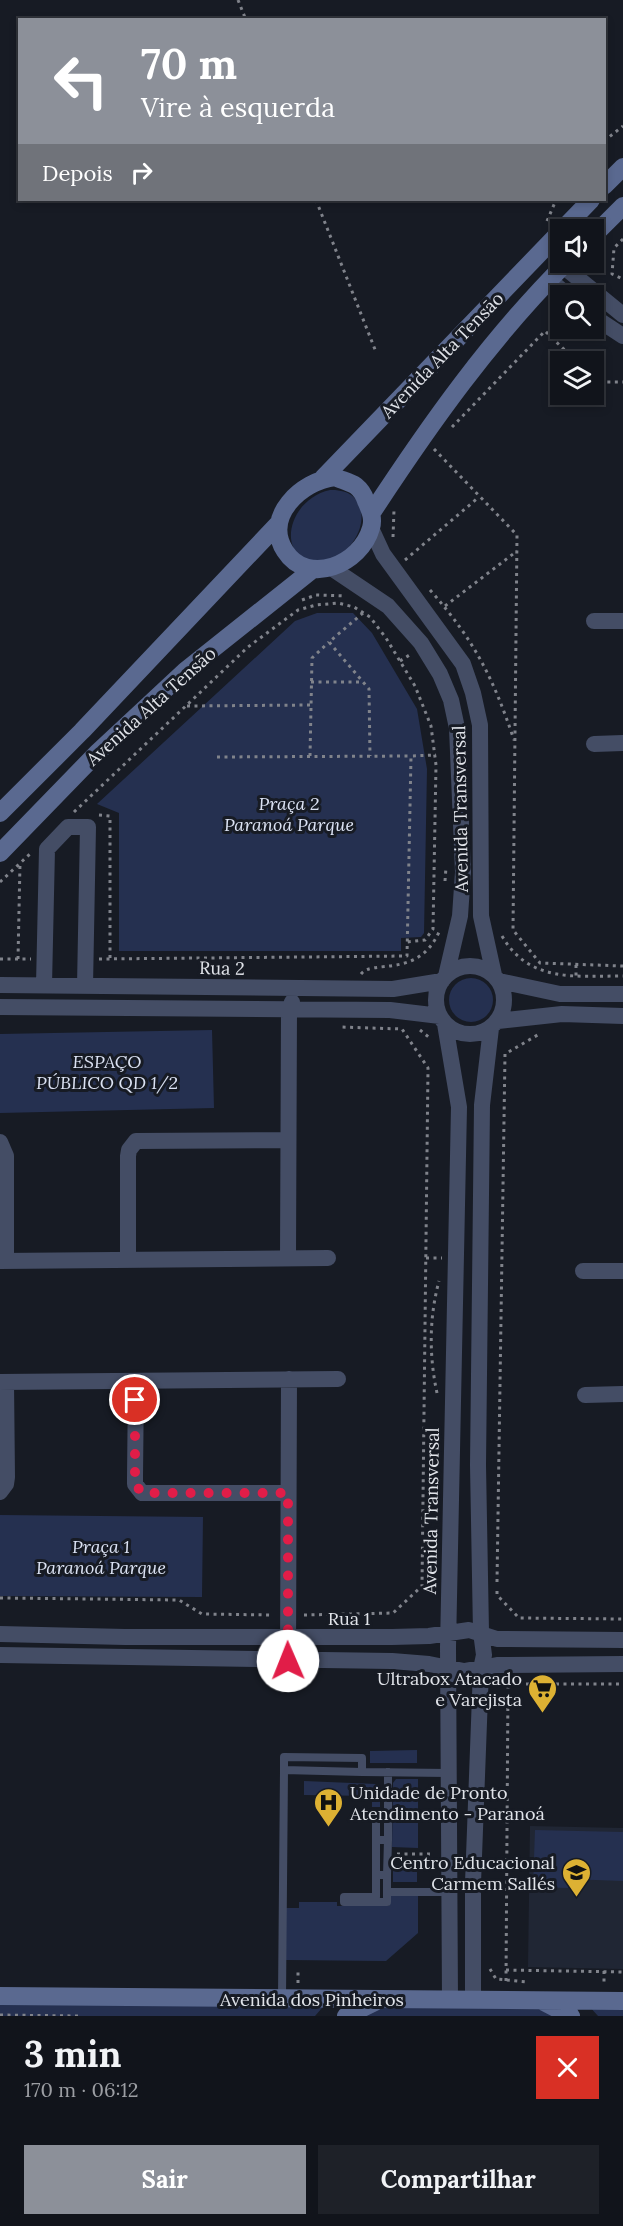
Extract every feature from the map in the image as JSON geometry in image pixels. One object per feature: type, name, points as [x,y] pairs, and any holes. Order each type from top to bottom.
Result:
[{"type":"street","points":[[606,184],[623,167]]},
{"type":"street","name":"Avenida Alta Tensāo","points":[[573,219],[590,201]]},
{"type":"street","points":[[604,225],[623,206]]},
{"type":"street","name":"Avenida Alta Tensāo","points":[[323,478],[550,242]]},
{"type":"street","name":"Avenida Alta Tensāo","points":[[371,521],[436,416],[488,350],[557,273]]},
{"type":"street","points":[[575,273],[623,315]]},
{"type":"street","points":[[550,280],[556,285]]},
{"type":"street","points":[[604,324],[623,336]]},
{"type":"street","points":[[334,477],[356,485],[363,493],[371,521],[354,553],[333,569],[312,570],[292,560],[280,542],[279,523],[288,502],[311,482],[323,478],[334,477]]},
{"type":"street","name":"Avenida Transversal","points":[[371,521],[383,554],[463,664],[473,693],[480,725],[481,916],[496,978],[505,1001],[495,1024],[482,1104],[478,1465],[480,1632],[484,1655],[481,1669],[473,1883],[473,2000]]},
{"type":"street","name":"Avenida Alta Tensão","points":[[0,813],[82,731],[279,523]]},
{"type":"street","name":"Avenida Transversal","points":[[333,569],[388,606],[421,643],[440,674],[451,700],[458,728],[463,872],[460,916],[444,978],[436,998],[443,1020],[459,1107],[448,1633],[450,2000]]},
{"type":"street","name":"Avenida Alta Tensão","points":[[0,853],[98,752],[185,670],[312,570]]},
{"type":"street","points":[[594,621],[623,621]]},
{"type":"street","points":[[594,744],[623,743]]},
{"type":"street","points":[[44,985],[47,849],[68,827],[88,827],[85,986]]},
{"type":"street","points":[[444,978],[464,966],[485,969],[496,978],[560,994],[623,994]]},
{"type":"street","name":"Rua 2","points":[[0,985],[393,989],[444,978]]},
{"type":"street","points":[[288,1258],[290,1010],[297,988]]},
{"type":"street","points":[[0,1007],[390,1010],[443,1020],[463,1034],[482,1033],[495,1024],[562,1014],[623,1016]]},
{"type":"street","points":[[128,1260],[128,1156],[129,1150],[136,1141],[288,1140]]},
{"type":"street","points":[[0,1142],[6,1156],[3,1261],[328,1258]]},
{"type":"street","points":[[583,1271],[623,1271]]},
{"type":"street","points":[[288,1661],[289,1379]]},
{"type":"street","points":[[0,1492],[6,1484],[7,1477],[3,1382],[338,1379]]},
{"type":"street","points":[[136,1381],[135,1484],[142,1493],[288,1493]]},
{"type":"street","points":[[585,1395],[623,1395]]},
{"type":"street","name":"Rua 1","points":[[0,1634],[287,1637],[429,1636],[480,1632],[497,1639],[623,1640]]},
{"type":"street","points":[[0,1655],[392,1661],[429,1664],[464,1671],[497,1665],[623,1664]]},
{"type":"street","points":[[538,1991],[571,2016]]},
{"type":"street","name":"Avenida dos Pinheiros","points":[[0,1996],[473,2000],[538,1991],[623,2001]]},
{"type":"street","points":[[346,2016],[382,2000]]},
{"type":"lane","points":[[282,2000],[284,1757],[362,1758],[362,1772]]},
{"type":"lane","points":[[284,1770],[448,1773]]},
{"type":"lane","points":[[388,1772],[388,1813],[388,1840],[387,1902],[344,1902],[344,1897],[376,1897],[376,1813],[388,1813]]},
{"type":"lane","points":[[376,1840],[388,1840]]},
{"type":"lane","points":[[376,1875],[387,1875]]},
{"type":"lane","points":[[387,1893],[448,1893]]},
{"type":"path","points":[[238,0],[245,18]]},
{"type":"path","points":[[606,139],[623,126]]},
{"type":"path","points":[[316,201],[376,352]]},
{"type":"path","points":[[623,239],[614,248],[612,274],[623,279]]},
{"type":"path","points":[[448,431],[545,331],[566,351]]},
{"type":"path","points":[[604,382],[623,382]]},
{"type":"path","points":[[426,457],[432,448],[517,535],[513,930],[540,963],[623,966]]},
{"type":"path","points":[[404,560],[479,497]]},
{"type":"path","points":[[393,542],[392,528],[396,502]]},
{"type":"path","points":[[445,607],[517,551]]},
{"type":"path","points":[[400,556],[411,568]]},
{"type":"path","points":[[425,584],[462,627],[482,659],[497,689],[515,744]]},
{"type":"path","points":[[294,603],[316,595],[357,598]]},
{"type":"path","points":[[81,815],[71,815],[248,647],[298,610],[316,605],[338,603],[354,607],[363,612],[386,638],[415,686],[431,726],[436,755],[433,929],[425,940],[407,942]]},
{"type":"path","points":[[310,756],[312,658],[363,612]]},
{"type":"path","points":[[329,642],[369,689],[370,756]]},
{"type":"path","points":[[410,646],[419,661]]},
{"type":"path","points":[[312,682],[362,682]]},
{"type":"path","points":[[186,706],[311,705]]},
{"type":"path","points":[[217,757],[436,755]]},
{"type":"path","points":[[97,959],[407,956],[411,756]]},
{"type":"path","points":[[91,815],[110,816],[110,959]]},
{"type":"path","points":[[0,882],[37,847]]},
{"type":"path","points":[[445,885],[446,862]]},
{"type":"path","points":[[18,959],[20,863]]},
{"type":"path","points":[[360,978],[366,968],[402,965],[416,958],[435,940],[442,927]]},
{"type":"path","points":[[500,928],[508,946],[519,960],[532,967],[560,974],[623,976]]},
{"type":"path","points":[[0,959],[32,959]]},
{"type":"path","points":[[368,1022],[376,1022]]},
{"type":"path","points":[[399,1022],[406,1024]]},
{"type":"path","points":[[0,1598],[179,1600],[202,1614],[393,1613],[422,1586],[428,1068],[402,1029],[334,1027]]},
{"type":"path","points":[[413,1027],[429,1037],[435,1045]]},
{"type":"path","points":[[544,1031],[505,1054],[497,1594],[519,1618],[623,1619]]},
{"type":"path","points":[[444,1247],[444,1263]]},
{"type":"path","points":[[438,1403],[432,1368],[432,1306],[441,1274]]},
{"type":"path","points":[[506,1982],[508,1684],[623,1684]]},
{"type":"path","points":[[419,1854],[432,1854]]},
{"type":"path","points":[[490,1958],[492,1976],[538,1991]]},
{"type":"path","points":[[298,1970],[298,1986]]},
{"type":"path","points":[[506,1970],[623,1972]]},
{"type":"path","points":[[593,1984],[604,1985],[604,1971]]},
{"type":"path","points":[[0,2015],[79,2016]]},
{"type":"shaded area","name":"Centro Educacional Carmem Sallés","points":[[530,1826],[623,1828],[623,1969],[528,1967]]},
{"type":"green space","points":[[330,490],[346,492],[357,500],[361,511],[361,524],[356,538],[347,549],[334,558],[318,561],[305,559],[296,552],[291,542],[291,530],[295,517],[303,505],[315,496]]},
{"type":"green space","name":"Praça 2 Paranoá Parque","points":[[317,613],[353,613],[372,633],[417,709],[427,769],[424,933],[421,937],[401,938],[401,951],[119,951],[119,813],[97,804],[295,621]]},
{"type":"green space","points":[[471,978],[487,984],[493,1000],[487,1016],[471,1022],[455,1016],[449,1000],[455,984]]},
{"type":"green space","name":"ESPAÇO PÚBLICO QD 1/2","points":[[212,1030],[214,1108],[0,1113],[0,1034]]},
{"type":"green space","name":"Praça 1 Paranoá Parque","points":[[0,1515],[203,1517],[202,1597],[0,1596]]},
{"type":"green space","points":[[417,1750],[417,1763],[370,1763],[370,1751]]},
{"type":"green space","points":[[396,1779],[418,1779],[418,1848],[392,1847],[393,1783]]},
{"type":"green space","points":[[304,1781],[376,1784],[380,1790],[380,1807],[372,1807],[372,1796],[304,1795]]},
{"type":"green space","points":[[535,1830],[623,1832],[623,1881],[568,1879],[568,1888],[533,1887]]},
{"type":"green space","points":[[417,1868],[417,1882],[393,1882],[393,1869]]},
{"type":"green space","points":[[389,1896],[418,1896],[418,1933],[386,1961],[286,1960],[286,1908],[299,1908],[299,1902],[337,1902],[337,1906],[389,1906]]},
{"type":"green space","points":[[329,2000],[315,2016],[0,2016],[0,2002]]},
{"type":"green space","points":[[537,2001],[569,2016],[353,2016],[384,2003]]},
{"type":"green space","points":[[589,2006],[623,2007],[623,2016],[598,2016]]},
{"type":"place","name":"Ultrabox Atacado e Varejista","points":[[543,1714]]},
{"type":"place","name":"Unidade de Pronto Atendimento - Paranoá","points":[[329,1828]]},
{"type":"place","name":"Centro Educacional Carmem Sallés","points":[[576,1898]]},
{"type":"route","points":[[135,1400],[135,1484],[142,1493],[288,1493],[288,1661]]}]
